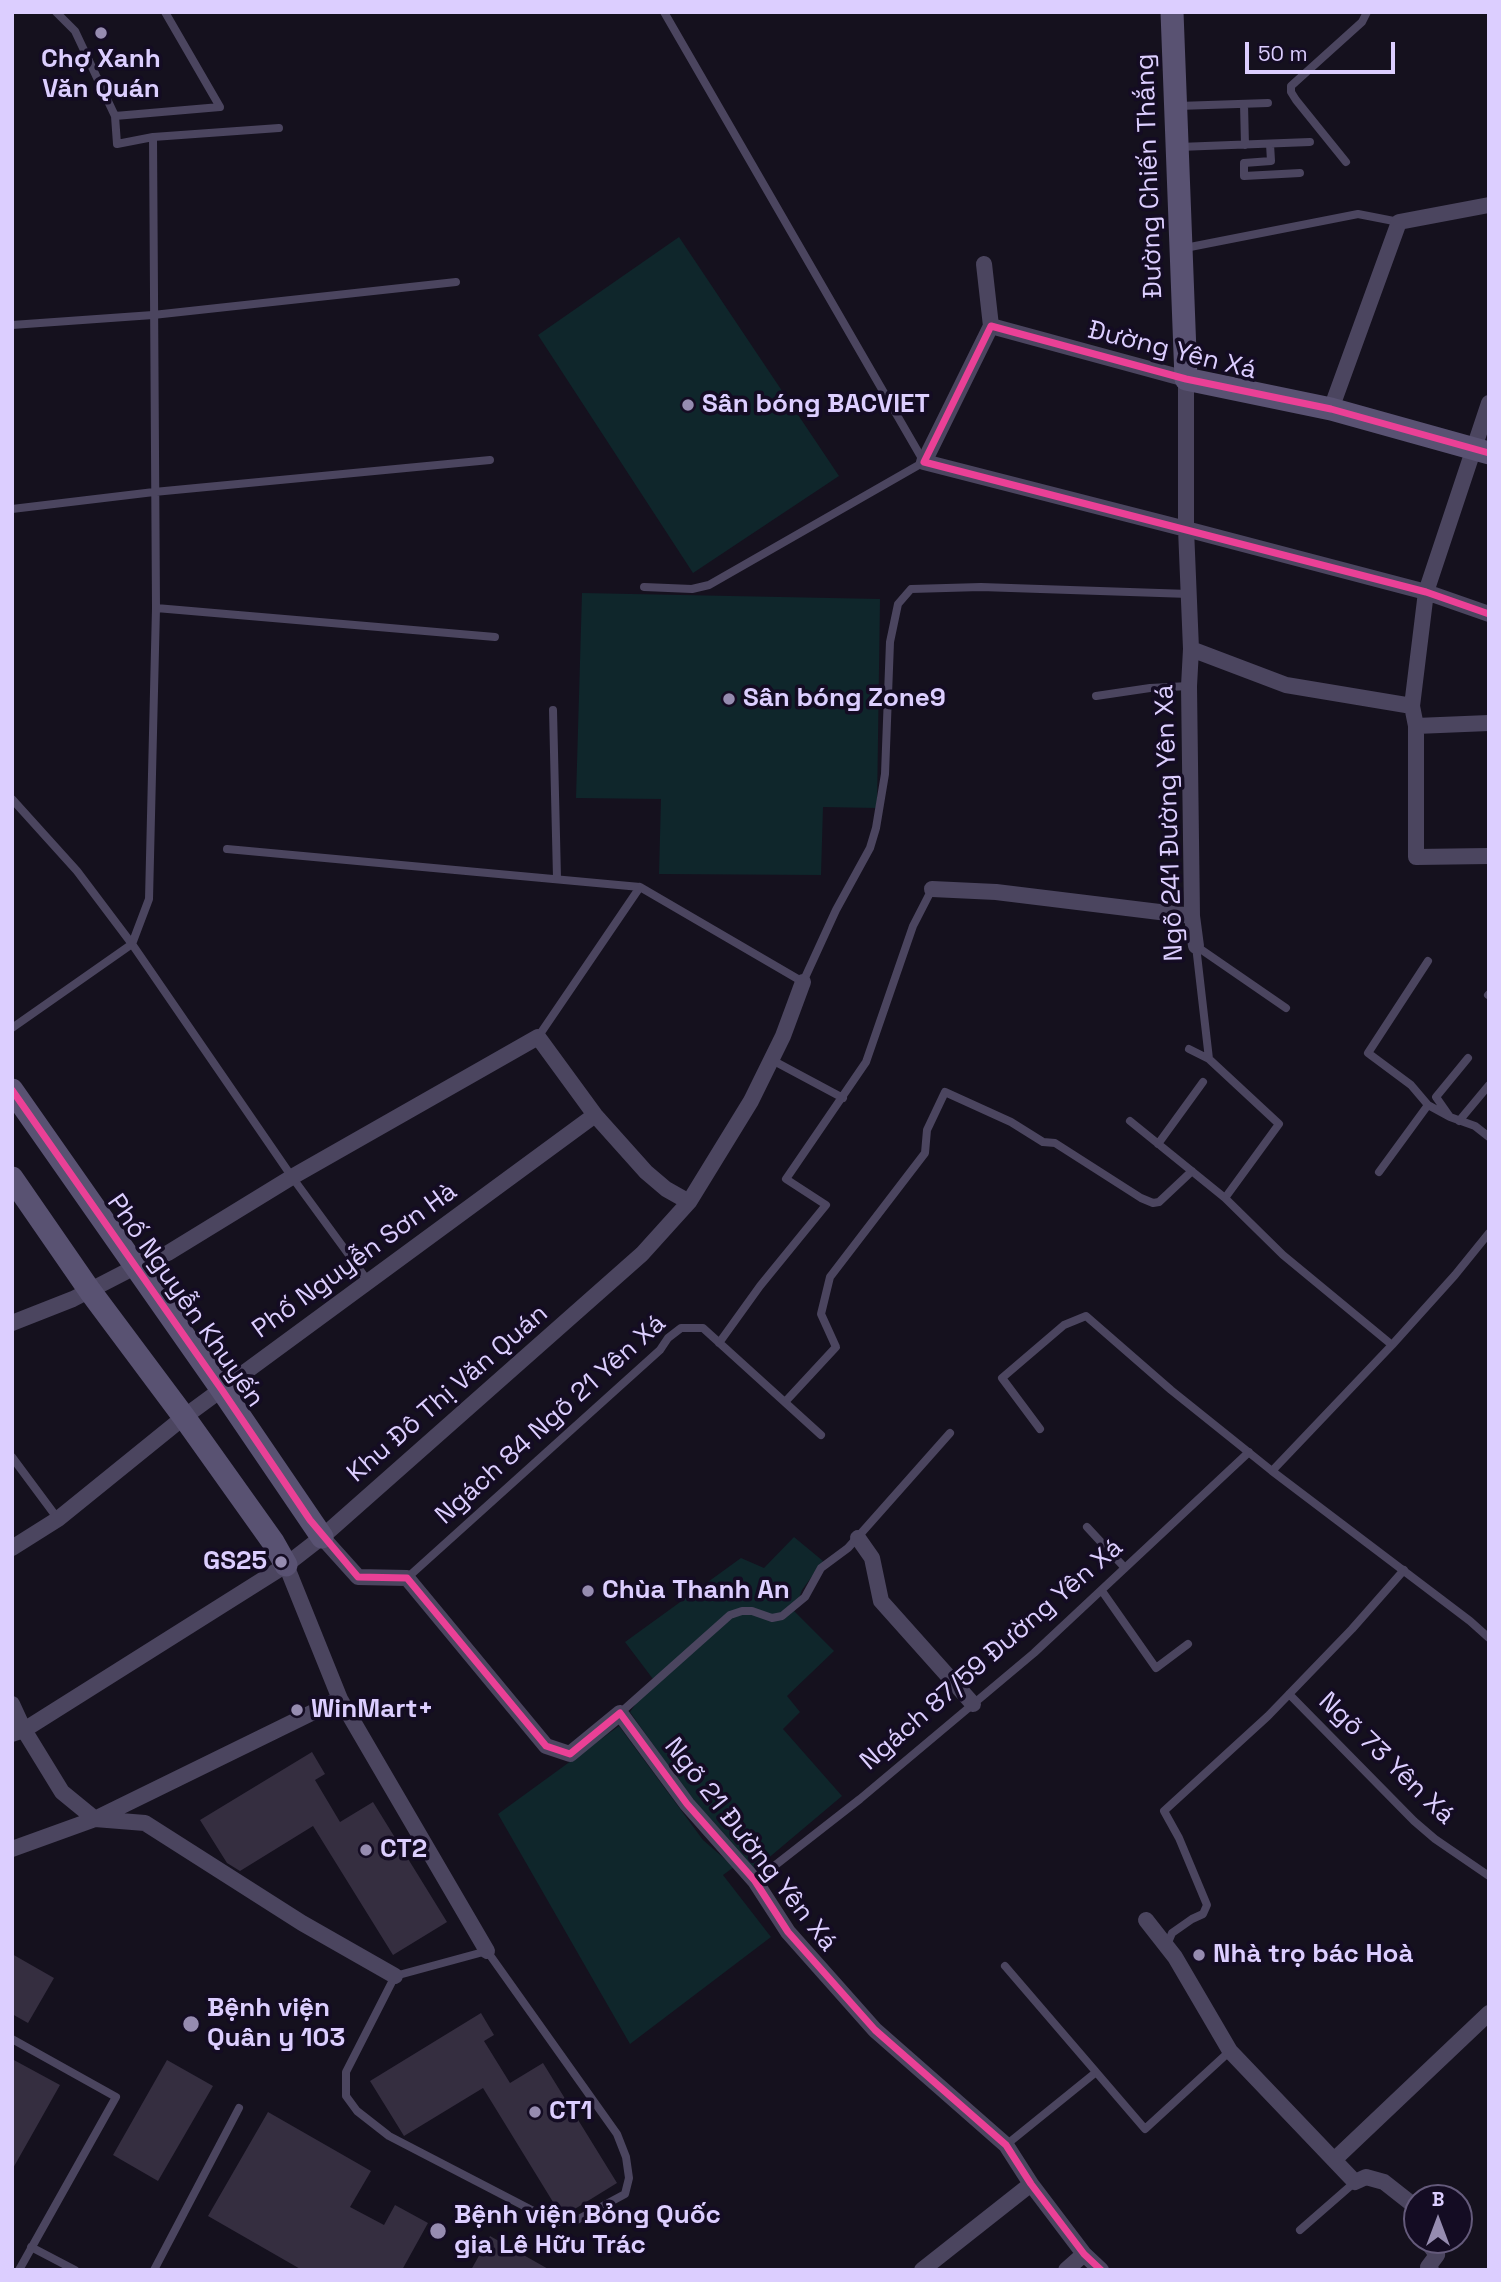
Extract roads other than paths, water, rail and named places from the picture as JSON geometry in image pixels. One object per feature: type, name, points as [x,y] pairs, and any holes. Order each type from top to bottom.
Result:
[{"type":"street","name":"Đường Chiến Thắng","points":[[1172,12],[1186,379]]},
{"type":"street","points":[[1331,409],[1399,222],[1489,205]]},
{"type":"street","points":[[984,264],[991,326],[924,462],[1426,592],[1489,614]]},
{"type":"street","name":"Đường Yên Xá","points":[[991,326],[1186,379],[1331,409],[1481,451]]},
{"type":"street","name":"Ngõ 241 Đường Yên Xá","points":[[1186,379],[1192,916],[1196,946]]},
{"type":"street","points":[[1489,403],[1481,451],[1426,592],[1412,706],[1416,726],[1416,857],[1489,856]]},
{"type":"street","points":[[1191,649],[1286,685],[1412,706]]},
{"type":"street","points":[[1416,726],[1489,723]]},
{"type":"street","points":[[932,889],[996,892],[1192,916]]},
{"type":"street","name":"Khu Đô Thị Văn Quán","points":[[18,1732],[286,1565],[322,1537],[642,1254],[689,1202],[751,1101],[783,1036],[803,982]]},
{"type":"street","points":[[12,1323],[90,1291],[168,1253],[292,1177],[538,1037],[595,1115],[646,1172],[666,1189],[689,1202]]},
{"type":"street","name":"Phố Nguyễn Khuyến","points":[[12,1090],[322,1537]]},
{"type":"street","name":"Phố Nguyễn Sơn Hà","points":[[12,1548],[58,1519],[184,1417],[595,1115]]},
{"type":"street","points":[[12,1178],[90,1291],[273,1542],[286,1565],[340,1699],[487,1951]]},
{"type":"street","points":[[322,1537],[358,1577],[407,1577],[546,1746],[569,1754],[620,1713]]},
{"type":"street","points":[[858,1538],[872,1558],[881,1601],[973,1704]]},
{"type":"street","points":[[12,1849],[95,1819],[340,1699]]},
{"type":"street","points":[[12,1704],[18,1732],[62,1792],[95,1819],[145,1823],[302,1923],[395,1976]]},
{"type":"street","name":"Ngõ 21 Đường Yên Xá","points":[[620,1713],[687,1804],[755,1881],[788,1932],[875,2030],[1006,2145],[1031,2184],[1084,2254],[1101,2270]]},
{"type":"street","points":[[1146,1920],[1167,1945],[1230,2051],[1355,2182],[1366,2177],[1384,2182],[1403,2197]]},
{"type":"street","points":[[1334,2160],[1489,2013]]},
{"type":"street","points":[[922,2270],[1031,2184]]},
{"type":"street","points":[[1066,2270],[1084,2254]]},
{"type":"street","points":[[1431,2270],[1427,2267],[1436,2254]]},
{"type":"lane","points":[[56,12],[75,32],[115,116],[117,144],[153,137],[279,128]]},
{"type":"lane","points":[[115,116],[219,107],[165,12]]},
{"type":"lane","points":[[644,587],[692,589],[709,585],[924,462],[664,12]]},
{"type":"lane","points":[[1346,162],[1296,100],[1291,86],[1362,22],[1367,12]]},
{"type":"lane","points":[[1175,106],[1268,103]]},
{"type":"lane","points":[[1244,104],[1245,145]]},
{"type":"lane","points":[[12,1028],[132,944],[149,900],[156,608],[153,137]]},
{"type":"lane","points":[[1176,147],[1310,142]]},
{"type":"lane","points":[[1270,144],[1271,161],[1244,163],[1244,176],[1300,173]]},
{"type":"lane","points":[[1182,248],[1358,214],[1399,222]]},
{"type":"lane","points":[[12,325],[153,315],[456,282]]},
{"type":"lane","points":[[12,509],[154,492],[490,460]]},
{"type":"lane","points":[[227,849],[640,887],[803,982],[836,910],[870,848],[876,828],[885,774],[890,642],[898,604],[911,589],[994,588],[1189,594]]},
{"type":"lane","points":[[156,608],[495,637]]},
{"type":"lane","points":[[1096,696],[1150,688],[1189,686]]},
{"type":"lane","points":[[552,710],[557,878]]},
{"type":"lane","points":[[12,799],[77,871],[132,944],[292,1177],[368,1282]]},
{"type":"lane","points":[[538,1037],[640,887]]},
{"type":"lane","points":[[719,1343],[760,1286],[826,1205],[786,1179],[866,1062],[913,926],[932,889]]},
{"type":"lane","points":[[1196,946],[1286,1008]]},
{"type":"lane","name":"Ngõ 241 Đường Yên Xá","points":[[1196,946],[1209,1059]]},
{"type":"lane","points":[[1428,961],[1368,1053],[1410,1086],[1428,1105],[1475,1126],[1489,1137]]},
{"type":"lane","points":[[1189,1049],[1209,1059],[1279,1124],[1225,1198]]},
{"type":"lane","points":[[1455,1119],[1436,1097],[1468,1058]]},
{"type":"lane","points":[[772,1060],[843,1098]]},
{"type":"lane","points":[[1158,1144],[1203,1082]]},
{"type":"lane","points":[[1455,1119],[1489,1086]]},
{"type":"lane","points":[[785,1402],[836,1347],[821,1314],[830,1277],[925,1153],[927,1130],[945,1092],[1011,1122],[1043,1142],[1055,1143],[1153,1203],[1159,1202],[1192,1171]]},
{"type":"lane","points":[[1378,1172],[1428,1105]]},
{"type":"lane","points":[[1130,1121],[1225,1198],[1283,1255],[1392,1345]]},
{"type":"lane","points":[[1272,1472],[1392,1345],[1488,1237]]},
{"type":"lane","points":[[1040,1429],[1002,1378],[1064,1325],[1086,1316],[1272,1472],[1404,1570],[1489,1638]]},
{"type":"lane","name":"Ngách 84 Ngõ 21 Yên Xá","points":[[407,1577],[660,1350],[668,1338],[681,1328],[703,1328],[821,1435]]},
{"type":"lane","points":[[620,1713],[730,1615],[752,1611],[772,1618],[782,1616],[806,1597],[821,1568],[858,1538],[950,1433]]},
{"type":"lane","name":"Ngách 87/59 Đường Yên Xá","points":[[755,1881],[860,1799],[973,1704],[1102,1591],[1249,1452]]},
{"type":"lane","points":[[12,1457],[58,1519]]},
{"type":"lane","points":[[1087,1527],[1125,1568]]},
{"type":"lane","points":[[1167,1945],[1172,1933],[1203,1914],[1207,1905],[1179,1838],[1164,1811],[1268,1716],[1352,1629],[1404,1570]]},
{"type":"lane","points":[[1102,1591],[1156,1668],[1188,1644]]},
{"type":"lane","name":"Ngõ 73 Yên Xá","points":[[1289,1694],[1414,1821],[1489,1876]]},
{"type":"lane","points":[[487,1951],[617,2134],[626,2157],[629,2178],[625,2194],[576,2221],[549,2219],[389,2136],[357,2111],[346,2096],[346,2072],[395,1976],[487,1951]]},
{"type":"lane","points":[[1005,1966],[1094,2073],[1145,2129],[1230,2051]]},
{"type":"lane","points":[[12,2039],[117,2097],[19,2270]]},
{"type":"lane","points":[[1006,2145],[1094,2073]]},
{"type":"lane","points":[[154,2270],[239,2108]]},
{"type":"lane","points":[[1300,2230],[1355,2182]]},
{"type":"lane","points":[[31,2247],[75,2270]]},
{"type":"place","name":"Chợ Xanh Văn Quán","points":[[101,33]]},
{"type":"place","name":"Sân bóng BACVIET","points":[[688,405]]},
{"type":"place","name":"Sân bóng Zone9","points":[[729,699]]},
{"type":"place","name":"GS25","points":[[281,1562]]},
{"type":"place","name":"Chùa Thanh An","points":[[588,1591]]},
{"type":"place","name":"WinMart+","points":[[297,1710]]},
{"type":"place","name":"CT2","points":[[366,1850]]},
{"type":"place","name":"Nhà trọ bác Hoà","points":[[1199,1955]]},
{"type":"place","name":"Bệnh viện Quân y 103","points":[[191,2024]]},
{"type":"place","name":"CT1","points":[[535,2112]]},
{"type":"place","name":"Bệnh viện Bỏng Quốc gia Lê Hữu Trác","points":[[438,2231]]}]
